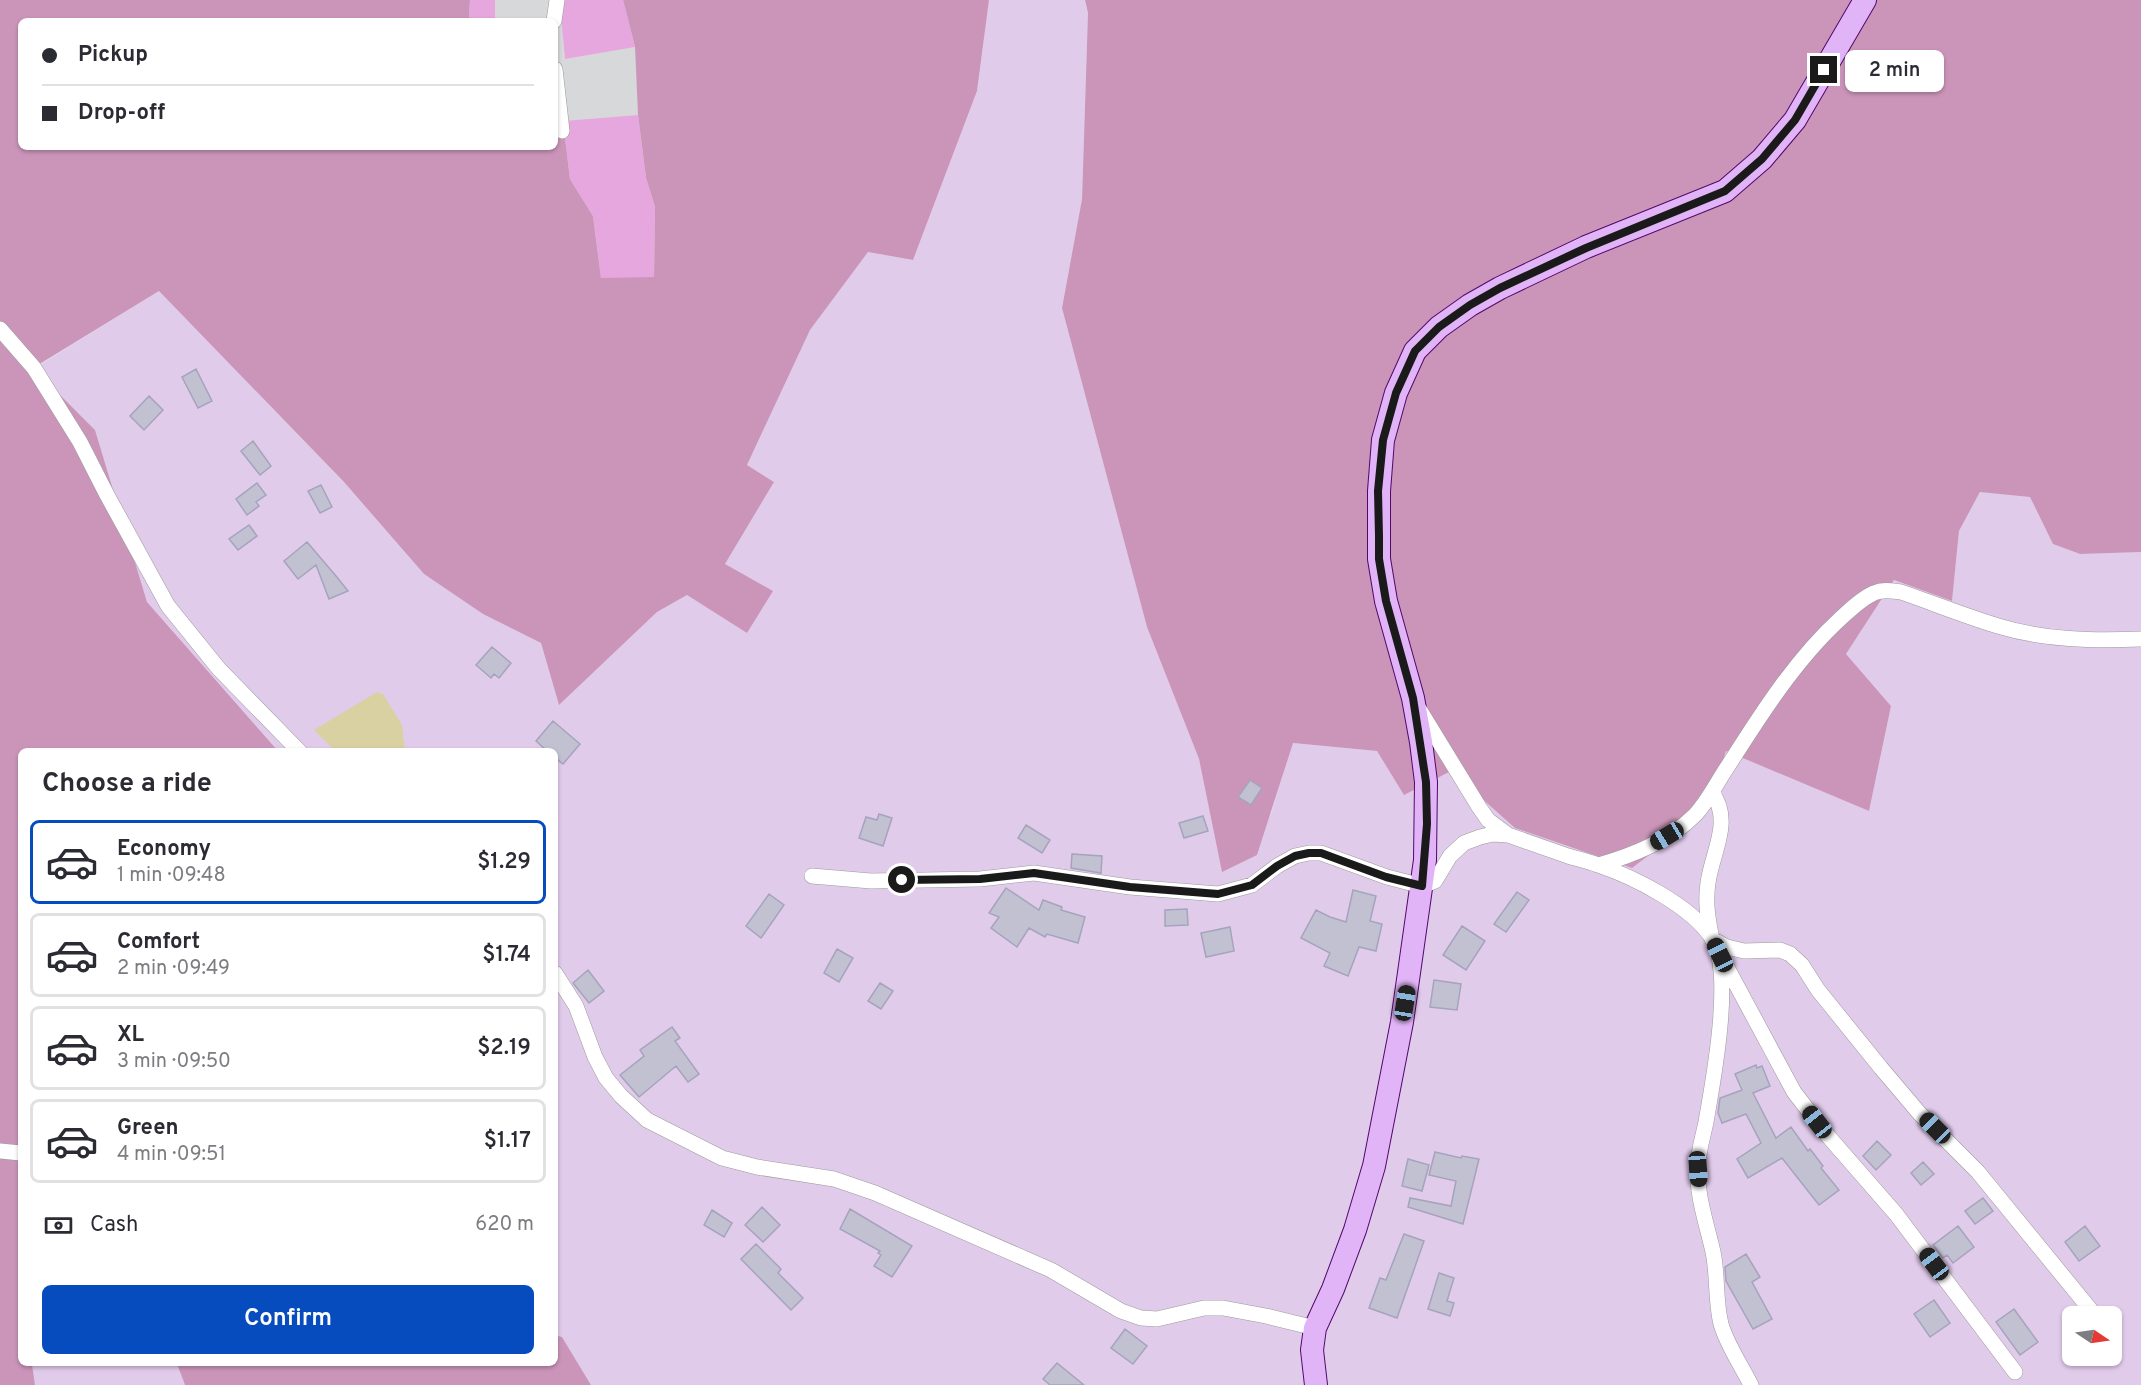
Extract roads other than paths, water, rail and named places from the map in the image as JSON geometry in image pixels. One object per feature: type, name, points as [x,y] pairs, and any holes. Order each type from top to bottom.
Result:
[{"type":"street","points":[[554,18],[557,0]]},
{"type":"street","points":[[1316,1385],[1312,1350],[1315,1328],[1333,1289],[1355,1230],[1374,1166],[1402,1022],[1422,886],[1427,824],[1426,782],[1413,698],[1386,601],[1379,559],[1378,491],[1383,440],[1396,393],[1415,351],[1439,327],[1470,305],[1500,288],[1586,248],[1725,191],[1762,159],[1795,120],[1865,0]]},
{"type":"street","points":[[558,96],[562,131]]},
{"type":"street","points":[[0,329],[34,368],[80,442],[168,606],[219,669],[296,748]]},
{"type":"street","points":[[1599,865],[1626,857],[1656,843],[1694,815],[1712,792],[1771,703],[1820,638],[1856,605],[1876,592],[1887,590],[1901,592],[1999,626],[2038,634],[2078,640],[2141,639]]},
{"type":"street","points":[[1413,698],[1488,820],[1508,835],[1599,865],[1634,880],[1664,896],[1689,914],[1712,939],[1767,1046],[1794,1092],[1828,1136],[1896,1214],[2015,1372]]},
{"type":"street","points":[[1712,792],[1720,808],[1722,823],[1708,881],[1707,919],[1720,964],[1722,990],[1721,1019],[1713,1078],[1699,1151],[1699,1186],[1714,1257],[1722,1325],[1727,1340],[1751,1385]]},
{"type":"street","points":[[812,876],[871,881],[980,879],[1034,873],[1111,885],[1218,894],[1252,885],[1295,856],[1321,853],[1386,877],[1422,886],[1435,881],[1450,856],[1464,843],[1486,835],[1508,835]]},
{"type":"street","points":[[1712,939],[1727,947],[1743,951],[1780,950],[1790,954],[1802,965],[1818,990],[1881,1068],[1920,1114],[1978,1173],[2087,1306]]},
{"type":"street","points":[[558,978],[576,1006],[595,1057],[606,1078],[621,1096],[647,1120],[722,1158],[758,1167],[834,1179],[875,1193],[1051,1270],[1121,1311],[1141,1318],[1157,1319],[1204,1308],[1223,1308],[1315,1328]]},
{"type":"street","points":[[0,1151],[18,1153]]}]
